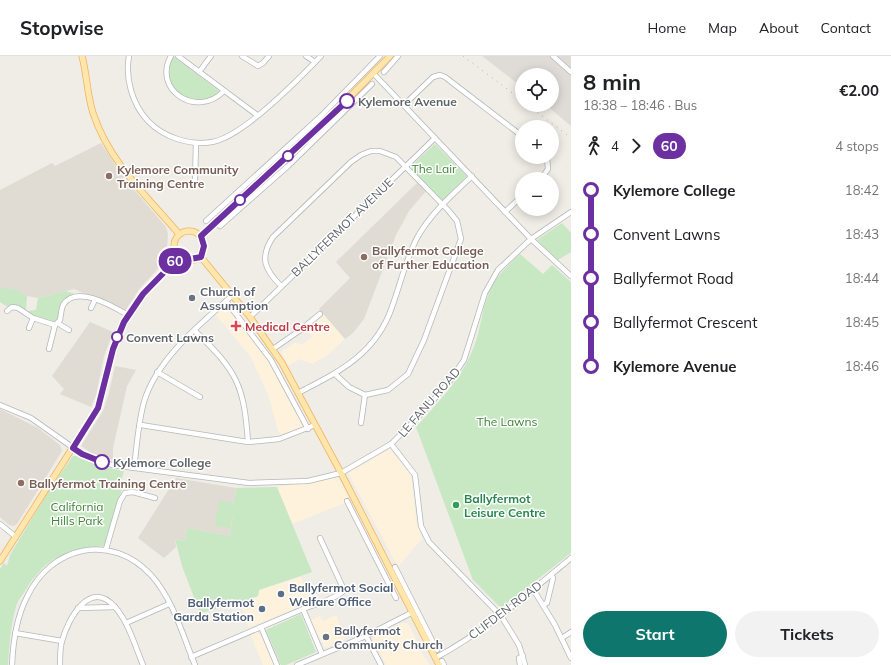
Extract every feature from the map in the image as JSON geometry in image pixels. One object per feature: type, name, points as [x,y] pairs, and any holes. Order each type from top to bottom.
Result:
[{"type":"main road","points":[[82,56],[93,113],[109,148],[130,178],[179,234]]},
{"type":"main road","points":[[201,236],[318,129],[390,56]]},
{"type":"main road","points":[[179,234],[191,232],[201,236]]},
{"type":"main road","points":[[179,234],[175,244],[179,257],[185,260],[201,257]]},
{"type":"main road","points":[[201,236],[204,246],[201,257]]},
{"type":"main road","points":[[1,559],[16,538],[98,408],[113,349],[128,315],[147,290],[179,257]]},
{"type":"main road","points":[[201,257],[233,295],[273,349],[397,577],[398,585],[406,596],[412,613],[424,630],[435,658],[442,664]]},
{"type":"street","points":[[129,56],[128,69],[130,85],[134,100],[143,116],[156,128],[168,135],[181,140],[196,143],[213,142],[225,138],[240,130],[321,56]]},
{"type":"street","points":[[171,56],[168,61],[166,74],[169,84],[179,96],[190,102],[209,102],[218,97],[224,91]]},
{"type":"street","points":[[178,56],[257,115]]},
{"type":"street","points":[[199,72],[211,56]]},
{"type":"street","points":[[242,56],[258,66],[269,56]]},
{"type":"street","points":[[306,56],[315,62]]},
{"type":"street","points":[[206,221],[313,123],[380,56]]},
{"type":"street","points":[[384,72],[398,56]]},
{"type":"street","points":[[553,56],[571,72]]},
{"type":"street","points":[[383,63],[388,67]]},
{"type":"street","points":[[373,73],[531,239],[571,276]]},
{"type":"street","points":[[404,105],[433,77],[440,75],[445,77],[515,131]]},
{"type":"street","points":[[220,226],[310,145],[372,84]]},
{"type":"street","points":[[313,123],[318,129]]},
{"type":"street","name":"BALLYFERMOT AVENUE","points":[[250,317],[435,138]]},
{"type":"street","points":[[306,140],[310,145]]},
{"type":"street","points":[[195,180],[196,143]]},
{"type":"street","points":[[281,286],[268,272],[265,265],[265,256],[273,238],[351,162],[366,152],[380,151],[389,153],[396,157],[443,204],[457,221],[461,239],[418,356],[408,374],[394,386],[379,393],[364,395],[349,387],[335,374]]},
{"type":"street","points":[[272,161],[277,167]]},
{"type":"street","points":[[298,393],[335,374],[354,361],[380,332],[392,308],[417,239],[428,220],[472,176]]},
{"type":"street","points":[[264,179],[268,184]]},
{"type":"street","points":[[505,212],[515,203]]},
{"type":"street","name":"LE FANU ROAD","points":[[0,405],[30,418],[82,454],[105,463],[250,483],[308,481],[341,473],[391,444],[407,429],[458,371],[470,344],[485,293],[492,280],[509,259],[531,239],[571,212]]},
{"type":"street","points":[[50,349],[63,306],[70,298],[82,295],[128,315]]},
{"type":"street","points":[[134,468],[144,402],[157,372],[168,357],[233,295]]},
{"type":"street","points":[[91,308],[95,300]]},
{"type":"street","points":[[226,301],[271,360],[308,428]]},
{"type":"street","points":[[7,311],[12,307],[18,308],[33,318],[69,330]]},
{"type":"street","points":[[273,349],[320,314]]},
{"type":"street","points":[[29,328],[33,318]]},
{"type":"street","points":[[195,331],[220,356],[235,377],[244,398],[248,442]]},
{"type":"street","points":[[157,372],[200,397]]},
{"type":"street","points":[[361,423],[364,395]]},
{"type":"street","points":[[141,425],[248,442],[279,439],[315,425]]},
{"type":"street","points":[[391,444],[414,475],[421,526],[429,542],[500,614]]},
{"type":"street","points":[[106,549],[120,501],[125,493],[133,492],[156,498]]},
{"type":"street","points":[[347,502],[396,598]]},
{"type":"street","points":[[357,522],[364,518]]},
{"type":"street","points":[[0,524],[16,538]]},
{"type":"street","points":[[191,657],[342,592],[344,590],[320,538]]},
{"type":"street","points":[[12,665],[15,633],[20,612],[33,586],[49,569],[66,556],[85,550],[106,549],[124,555],[143,568],[159,585],[169,604],[195,665]]},
{"type":"street","name":"CLIFDEN ROAD","points":[[435,658],[466,640],[571,558]]},
{"type":"street","points":[[395,567],[397,577],[406,596],[424,630],[437,650]]},
{"type":"street","points":[[543,605],[547,602],[553,578],[551,575]]},
{"type":"street","points":[[391,588],[398,585]]},
{"type":"street","points":[[533,589],[562,638],[571,658]]},
{"type":"street","points":[[60,665],[62,641],[68,624],[78,608],[91,598],[96,597],[106,600],[115,607],[126,624],[142,665]]},
{"type":"street","points":[[126,624],[169,604]]},
{"type":"street","points":[[78,608],[115,607]]},
{"type":"street","points":[[303,609],[322,654]]},
{"type":"street","points":[[297,665],[366,636],[412,613]]},
{"type":"street","points":[[503,619],[512,633],[523,656],[525,665]]},
{"type":"street","points":[[261,627],[277,665]]},
{"type":"street","points":[[562,638],[571,632]]},
{"type":"street","points":[[15,633],[62,641]]},
{"type":"street","points":[[366,636],[381,665]]},
{"type":"street","points":[[520,665],[519,658],[523,656]]},
{"type":"shaded area","points":[[482,56],[571,56],[571,126],[554,112],[559,112],[559,68],[515,68],[515,82]]},
{"type":"shaded area","points":[[101,143],[124,178],[166,227],[168,234],[166,260],[140,288],[125,311],[74,289],[38,298],[27,296],[21,292],[0,294],[0,190],[52,163],[55,166]]},
{"type":"shaded area","name":"Ballyfermot College of Further Education","points":[[418,182],[426,191],[409,211],[396,235],[364,319],[353,333],[345,339],[319,309],[350,278],[336,262]]},
{"type":"shaded area","points":[[226,303],[264,351],[304,428],[282,435],[278,431],[269,397],[251,357],[215,314]]},
{"type":"shaded area","points":[[324,315],[345,339],[328,355],[312,364],[300,359],[288,366],[281,352],[294,343],[303,344],[312,337],[307,331]]},
{"type":"shaded area","points":[[90,322],[113,332],[104,356],[96,395],[91,407],[60,394],[64,389],[52,376]]},
{"type":"shaded area","name":"Kylemore College","points":[[115,366],[136,370],[127,386],[113,448],[113,460],[93,454],[81,446],[103,411]]},
{"type":"shaded area","name":"Ballyfermot Training Centre","points":[[0,409],[38,428],[60,445],[62,451],[17,524],[14,526],[9,525],[0,517]]},
{"type":"shaded area","points":[[390,449],[411,475],[416,518],[422,539],[398,567],[348,473]]},
{"type":"shaded area","points":[[176,478],[236,488],[230,536],[187,528],[185,541],[175,539],[176,547],[164,558],[138,538]]},
{"type":"shaded area","points":[[338,478],[350,501],[292,524],[277,487]]},
{"type":"shaded area","points":[[301,577],[312,602],[249,627],[240,603],[258,596],[259,591],[262,589]]},
{"type":"shaded area","points":[[336,615],[345,637],[344,640],[325,648],[311,620],[320,616],[323,621]]},
{"type":"shaded area","points":[[402,623],[407,623],[410,626],[423,655],[430,665],[386,665],[373,640],[375,636]]},
{"type":"shaded area","points":[[256,632],[262,636],[274,665],[263,665],[250,634]]},
{"type":"green space","points":[[174,57],[220,92],[210,98],[199,100],[180,94],[173,87],[170,78],[169,68]]},
{"type":"green space","name":"The Lair","points":[[435,144],[467,176],[442,201],[412,170],[412,165]]},
{"type":"green space","points":[[562,223],[571,233],[571,252],[558,260],[537,240]]},
{"type":"green space","name":"The Lawns","points":[[520,254],[543,274],[552,265],[571,282],[571,553],[501,608],[473,580],[416,427],[460,374],[471,354],[486,302],[494,283],[501,273]]},
{"type":"green space","points":[[0,288],[17,290],[27,296],[26,310],[17,306],[8,307],[0,302]]},
{"type":"green space","points":[[66,291],[75,294],[61,305],[58,319],[55,323],[37,317],[28,311],[36,310],[38,298]]},
{"type":"green space","name":"California Hills Park","points":[[73,456],[77,456],[108,468],[124,471],[120,485],[123,486],[104,546],[79,550],[58,557],[49,562],[33,579],[17,603],[14,613],[8,665],[0,665],[0,569],[4,563],[7,566],[10,555],[48,492]]},
{"type":"green space","points":[[277,487],[312,572],[259,590],[258,596],[240,603],[200,613],[182,566],[175,539],[185,541],[187,528],[230,536],[233,514],[230,528],[215,526],[219,501],[234,503],[236,488]]},
{"type":"green space","points":[[301,614],[316,652],[286,665],[281,665],[266,630]]},
{"type":"railway","points":[[463,56],[515,95]]},
{"type":"railway","points":[[537,112],[571,138]]},
{"type":"bus line","name":"60","points":[[102,462],[82,454],[73,448],[98,408],[108,375],[113,349],[124,322],[135,304],[179,257],[185,260],[192,260],[201,257],[204,246],[201,236],[347,101]]},
{"type":"place","name":"Kylemore Avenue","points":[[347,101]]},
{"type":"place","name":"Kylemore Community Training Centre","points":[[109,176]]},
{"type":"place","name":"Ballyfermot College of Further Education","points":[[364,257]]},
{"type":"place","name":"Church of Assumption","points":[[192,298]]},
{"type":"place","name":"Medical Centre","points":[[236,326]]},
{"type":"place","name":"Convent Lawns","points":[[117,337]]},
{"type":"place","name":"Kylemore College","points":[[102,462]]},
{"type":"place","name":"Ballyfermot Training Centre","points":[[21,483]]},
{"type":"place","name":"Ballyfermot Leisure Centre","points":[[456,505]]},
{"type":"place","name":"Ballyfermot Social Welfare Office","points":[[281,594]]},
{"type":"place","name":"Ballyfermot Garda Station","points":[[262,609]]},
{"type":"place","name":"Ballyfermot Community Church","points":[[326,637]]}]
